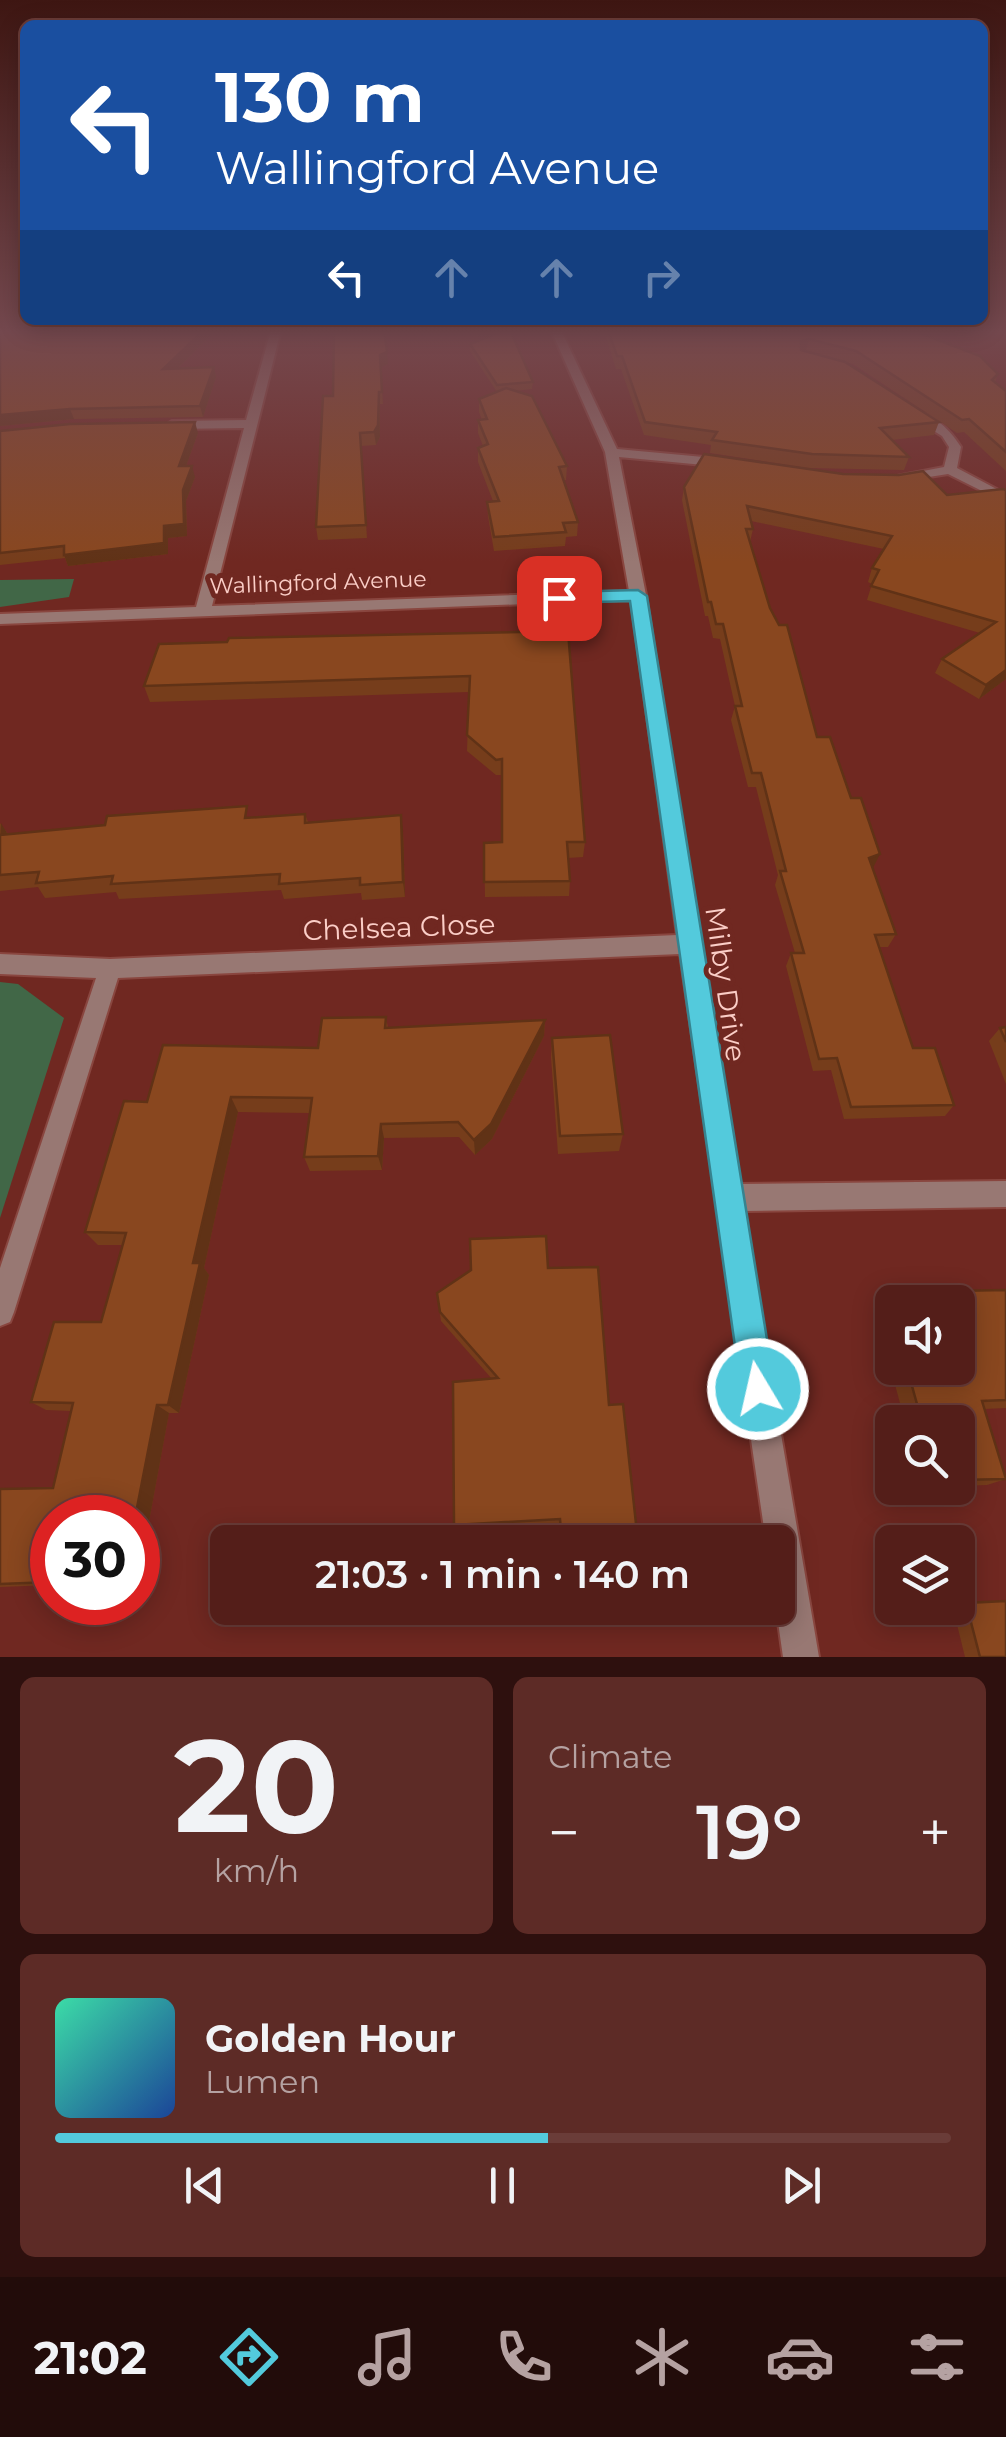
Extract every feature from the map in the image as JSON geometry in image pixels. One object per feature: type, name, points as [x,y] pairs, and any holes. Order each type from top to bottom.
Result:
[{"type":"street","points":[[204,608],[255,407]]},
{"type":"street","name":"Milby Drive","points":[[591,407],[612,452],[638,596],[727,1198],[801,1657]]},
{"type":"street","points":[[908,408],[947,434],[955,447],[950,470]]},
{"type":"street","points":[[153,426],[251,424]]},
{"type":"street","points":[[612,452],[740,466]]},
{"type":"street","points":[[889,480],[926,478],[950,470],[1006,500]]},
{"type":"street","name":"Wallingford Avenue","points":[[0,618],[638,596]]},
{"type":"street","name":"Chelsea Close","points":[[0,964],[110,969],[690,944]]},
{"type":"street","points":[[0,1312],[110,969]]},
{"type":"street","points":[[727,1198],[1006,1194]]},
{"type":"green space","points":[[74,579],[69,597],[0,607],[0,580]]},
{"type":"green space","points":[[0,982],[18,984],[64,1018],[0,1218]]},
{"type":"building","points":[[0,407],[143,407],[70,409],[0,415]]},
{"type":"building","points":[[322,407],[379,407],[374,432],[360,433],[366,525],[316,527]]},
{"type":"building","points":[[482,407],[538,407],[567,466],[559,467],[578,522],[563,523],[566,532],[494,537],[487,502],[499,501],[478,448],[488,444],[478,420],[487,419]]},
{"type":"building","points":[[640,407],[916,407],[939,422],[880,428],[909,457],[812,454],[712,440],[717,432],[645,422]]},
{"type":"building","points":[[943,407],[1006,407],[1006,452],[969,419],[962,420]]},
{"type":"building","points":[[195,422],[179,466],[192,466],[183,490],[184,524],[164,526],[164,543],[64,555],[64,546],[0,553],[0,431],[70,424]]},
{"type":"building","points":[[704,454],[843,474],[899,475],[923,471],[947,495],[1006,490],[1006,670],[986,685],[942,659],[996,622],[871,586],[879,570],[872,568],[892,536],[747,506],[753,529],[746,529],[770,608],[779,625],[787,625],[817,737],[830,737],[851,798],[861,798],[880,854],[869,858],[896,934],[875,935],[913,1048],[935,1048],[954,1105],[851,1107],[837,1058],[819,1059],[791,953],[804,953],[780,871],[786,871],[761,773],[752,773],[735,706],[742,706],[723,624],[716,624],[708,602],[684,487]]},
{"type":"building","points":[[568,631],[585,842],[567,842],[570,881],[484,882],[484,843],[502,842],[502,759],[496,760],[467,735],[470,676],[144,686],[159,644],[227,642],[229,638]]},
{"type":"building","points":[[247,806],[245,818],[305,814],[305,823],[401,815],[403,882],[360,885],[360,878],[279,884],[280,874],[111,884],[113,876],[36,883],[39,872],[0,875],[0,835],[105,825],[107,816]]},
{"type":"building","points":[[386,1017],[385,1028],[545,1020],[491,1124],[474,1140],[458,1122],[381,1124],[378,1156],[304,1157],[312,1098],[231,1097],[193,1263],[200,1263],[168,1405],[157,1405],[139,1495],[30,1495],[30,1583],[0,1584],[0,1489],[53,1488],[73,1403],[31,1402],[54,1322],[101,1322],[126,1233],[85,1232],[124,1101],[147,1102],[163,1045],[318,1048],[322,1018]]},
{"type":"building","points":[[610,1035],[623,1134],[560,1136],[552,1038]]},
{"type":"building","points":[[546,1236],[548,1268],[598,1267],[609,1405],[623,1404],[636,1525],[561,1525],[560,1519],[454,1525],[453,1382],[498,1378],[440,1312],[437,1293],[471,1270],[470,1239]]},
{"type":"building","points":[[1006,1290],[1006,1400],[982,1401],[1006,1479],[975,1480],[975,1405],[917,1405],[912,1385],[975,1385],[975,1291]]},
{"type":"building","points":[[1006,1601],[1006,1657],[980,1657],[972,1625],[975,1625],[975,1603]]},
{"type":"route","points":[[559,598],[638,596],[758,1389]]}]
